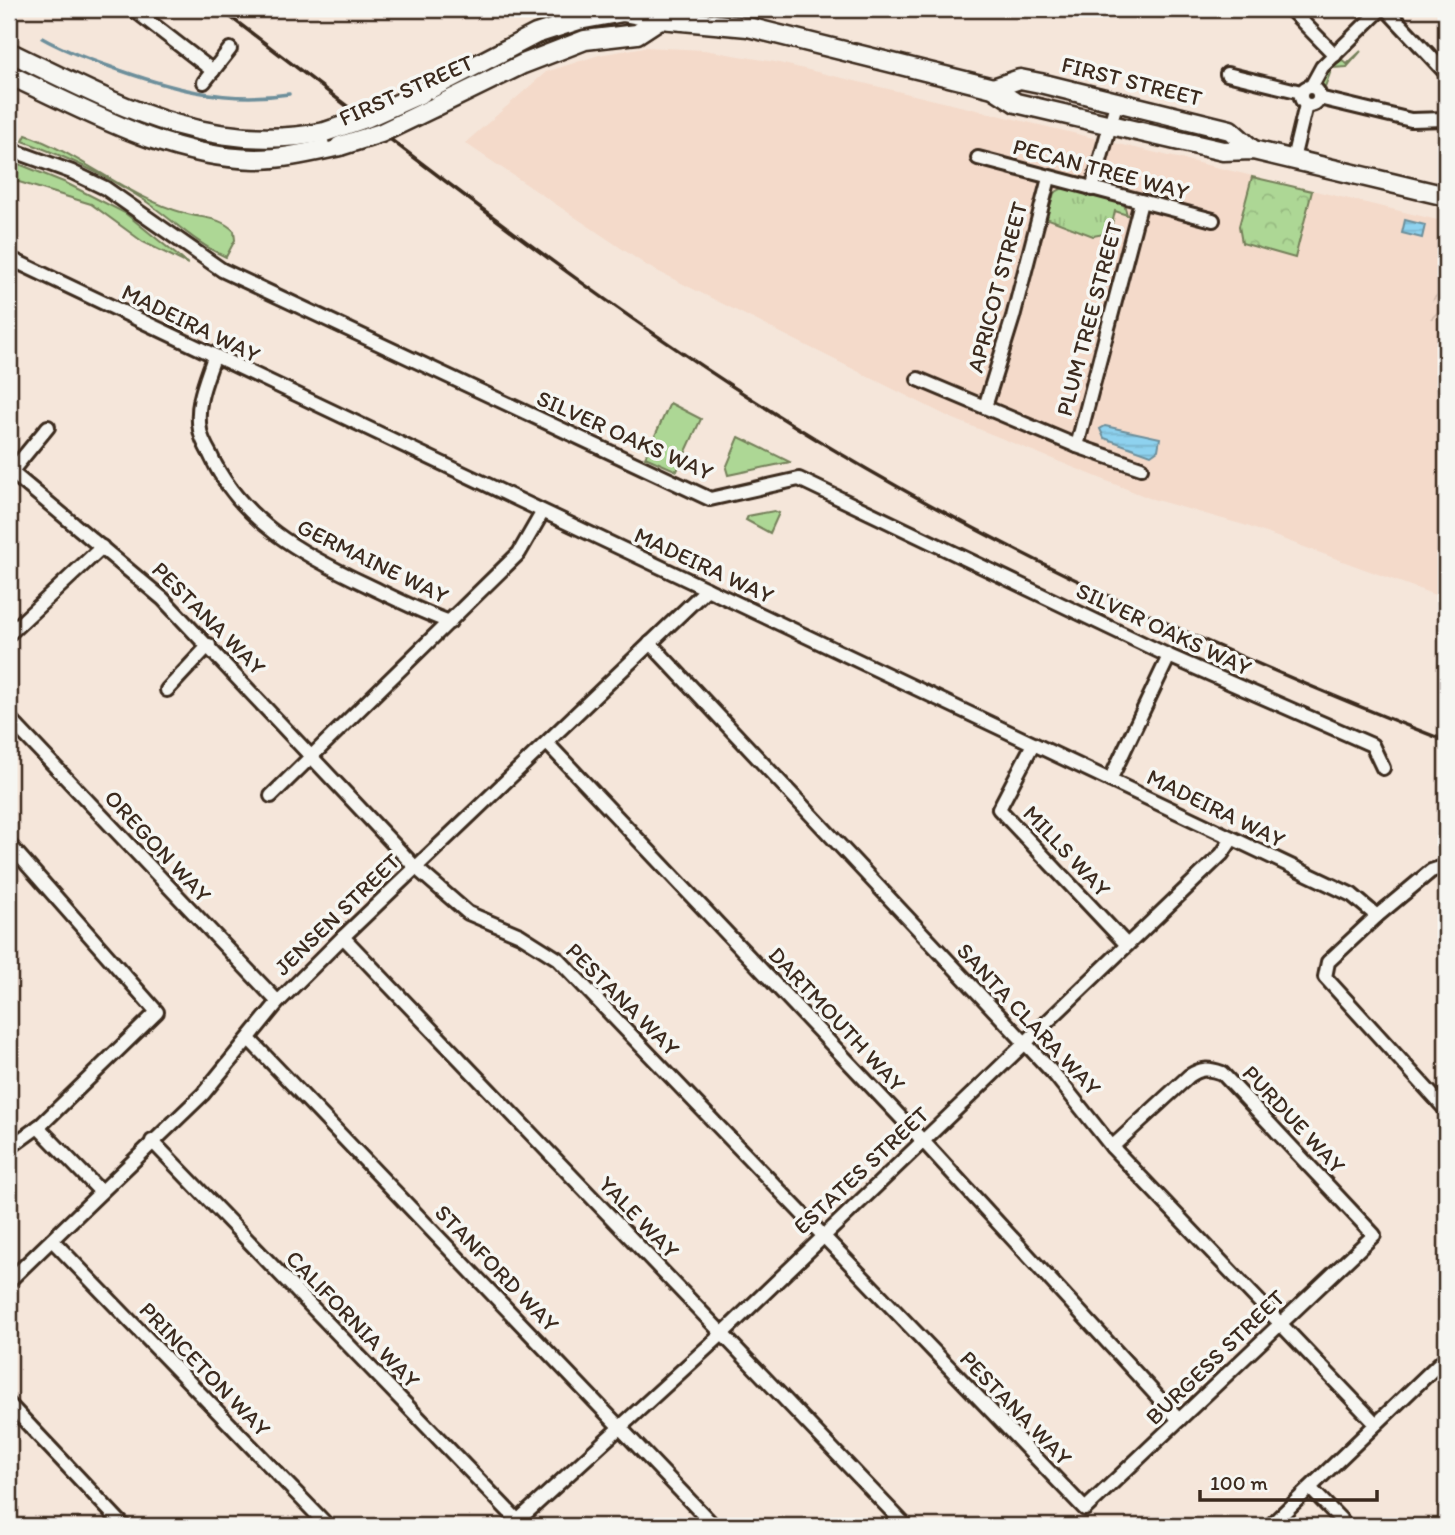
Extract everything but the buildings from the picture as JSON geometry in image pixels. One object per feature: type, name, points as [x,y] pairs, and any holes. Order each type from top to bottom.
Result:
[{"type":"main road","name":"FIRST STREET","points":[[9,52],[149,116],[218,136],[260,140],[325,132],[366,118],[422,93],[502,50],[579,20],[623,12],[659,14],[748,27],[993,88],[1016,103],[1223,152],[1253,150],[1446,196]]},
{"type":"main road","name":"FIRST STREET","points":[[9,75],[130,131],[176,148],[219,156],[257,159],[340,146],[381,133],[523,64],[585,40],[637,34],[659,14]]},
{"type":"main road","name":"FIRST STREET","points":[[993,88],[1020,79],[1230,130],[1253,150]]},
{"type":"street","points":[[133,9],[213,71]]},
{"type":"street","points":[[1290,9],[1335,55]]},
{"type":"street","points":[[1319,99],[1314,105],[1306,105],[1301,101],[1322,67],[1384,9],[1446,73]]},
{"type":"street","points":[[204,82],[230,49]]},
{"type":"street","points":[[1227,74],[1317,90],[1319,99]]},
{"type":"street","points":[[1319,99],[1411,120],[1446,119]]},
{"type":"street","points":[[1092,188],[1116,104]]},
{"type":"street","points":[[1293,159],[1306,105]]},
{"type":"street","name":"SILVER OAKS WAY","points":[[9,149],[72,172],[105,188],[222,270],[710,499],[799,479],[1169,656],[1372,746],[1383,768]]},
{"type":"street","name":"PECAN TREE WAY","points":[[978,158],[1213,220]]},
{"type":"street","name":"APRICOT STREET","points":[[985,407],[1013,317],[1049,178]]},
{"type":"street","name":"PLUM TREE STREET","points":[[1077,446],[1141,202]]},
{"type":"street","name":"MADEIRA WAY","points":[[9,258],[1352,895],[1377,916]]},
{"type":"street","name":"GERMAINE WAY","points":[[214,357],[201,392],[200,433],[217,470],[236,496],[256,518],[309,558],[425,613],[450,622]]},
{"type":"street","points":[[918,379],[1077,446],[1141,468]]},
{"type":"street","points":[[10,471],[48,427]]},
{"type":"street","name":"PESTANA WAY","points":[[10,471],[163,598],[415,867],[468,913],[520,935],[558,959],[1085,1509]]},
{"type":"street","points":[[271,796],[519,553],[542,513]]},
{"type":"street","points":[[9,634],[102,547]]},
{"type":"street","name":"JENSEN STREET","points":[[9,1282],[203,1094],[278,1002],[343,937],[707,589]]},
{"type":"street","name":"SANTA CLARA WAY","points":[[650,643],[1055,1075],[1112,1147],[1376,1424]]},
{"type":"street","points":[[167,690],[209,645]]},
{"type":"street","points":[[1110,780],[1169,656]]},
{"type":"street","name":"OREGON WAY","points":[[9,718],[278,1002]]},
{"type":"street","name":"DARTMOUTH WAY","points":[[547,743],[923,1141],[1179,1420]]},
{"type":"street","name":"MILLS WAY","points":[[1033,744],[999,809],[1127,945]]},
{"type":"street","name":"ESTATES STREET","points":[[517,1524],[722,1334],[821,1236],[1222,854],[1232,839]]},
{"type":"street","points":[[9,844],[157,1012],[38,1127],[9,1148]]},
{"type":"street","points":[[1446,866],[1430,871],[1377,916],[1328,962],[1325,978],[1446,1110]]},
{"type":"street","name":"YALE WAY","points":[[343,937],[906,1526]]},
{"type":"street","name":"STANFORD WAY","points":[[249,1039],[714,1526]]},
{"type":"street","name":"PURDUE WAY","points":[[1112,1147],[1189,1076],[1199,1069],[1210,1068],[1222,1073],[1374,1234]]},
{"type":"street","points":[[38,1127],[101,1192]]},
{"type":"street","name":"CALIFORNIA WAY","points":[[152,1141],[517,1524]]},
{"type":"street","name":"BURGESS STREET","points":[[1085,1509],[1374,1234]]},
{"type":"street","name":"PRINCETON WAY","points":[[52,1240],[328,1526]]},
{"type":"street","points":[[1270,1526],[1446,1357]]},
{"type":"street","points":[[9,1404],[124,1526]]},
{"type":"street","points":[[1310,1488],[1347,1526]]},
{"type":"shaded area","points":[[645,47],[704,50],[775,62],[1446,222],[1446,599],[1244,525],[1149,498],[949,417],[649,267],[465,143],[546,72],[599,55]]},
{"type":"shaded area","points":[[1446,247],[1446,324],[1428,318]]},
{"type":"green space","points":[[1361,51],[1347,67],[1332,68],[1323,92],[1320,81],[1340,58],[1347,64]]},
{"type":"green space","points":[[26,135],[66,153],[143,197],[184,213],[217,220],[228,226],[234,231],[235,240],[226,257],[203,245],[152,205],[113,181],[69,159],[23,141]]},
{"type":"green space","points":[[9,160],[66,183],[125,213],[188,264],[143,242],[91,204],[9,179]]},
{"type":"green space","points":[[1252,177],[1312,191],[1295,258],[1242,243],[1239,226]]},
{"type":"green space","points":[[1063,188],[1124,204],[1127,215],[1115,211],[1110,233],[1093,236],[1046,218],[1054,193]]},
{"type":"green space","points":[[670,403],[701,419],[677,471],[645,457]]},
{"type":"green space","points":[[739,437],[790,462],[728,475],[726,468]]},
{"type":"green space","points":[[774,511],[779,513],[770,533],[746,520],[748,516]]},
{"type":"water","points":[[1405,220],[1425,225],[1422,238],[1402,233]]},
{"type":"water","points":[[1105,426],[1160,438],[1158,450],[1151,455],[1104,438],[1100,429]]},
{"type":"waterway","points":[[42,38],[91,60],[174,87],[242,97],[289,94]]},
{"type":"railway","points":[[220,9],[447,183],[601,296],[759,404],[841,454],[987,535],[1138,610],[1291,678],[1446,741]]}]
